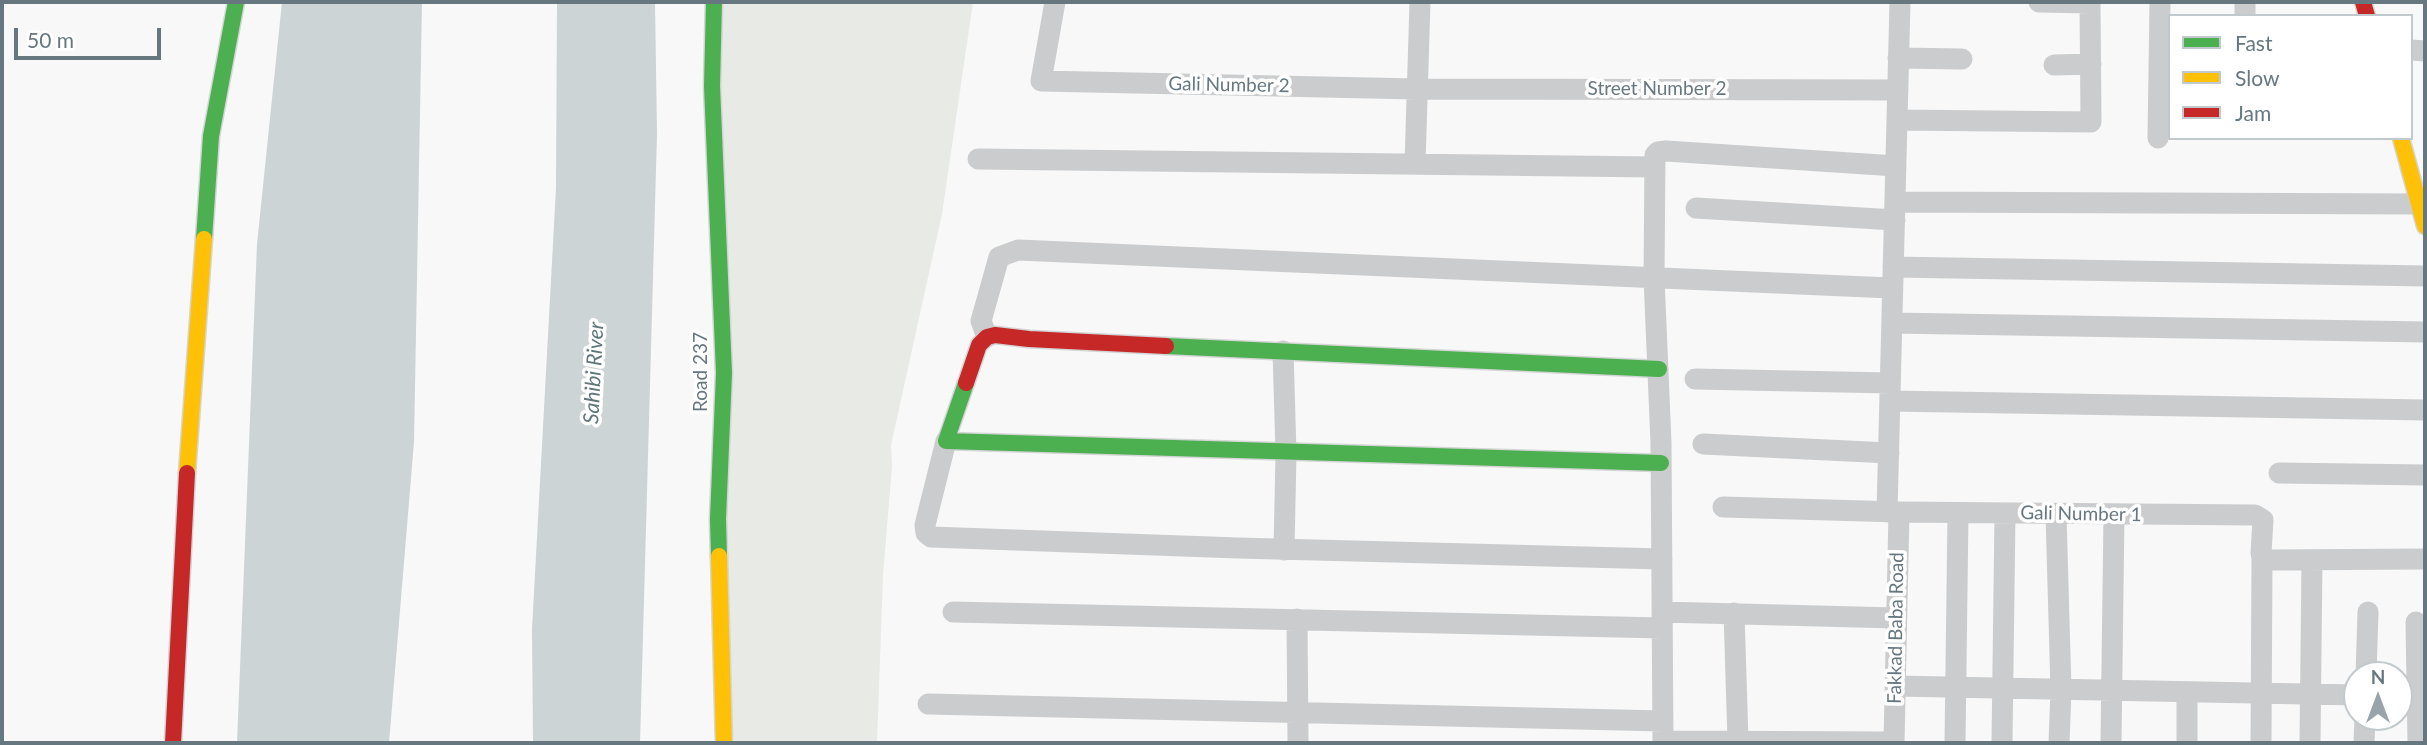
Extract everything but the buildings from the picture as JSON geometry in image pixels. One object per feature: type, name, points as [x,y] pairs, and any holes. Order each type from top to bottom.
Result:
[{"type":"street","points":[[173,743],[184,521],[211,136],[236,2]]},
{"type":"street","name":"Road 237","points":[[714,2],[712,86],[724,373],[718,519],[724,743]]},
{"type":"street","name":"Gali Number 2","points":[[1055,2],[1041,81],[1417,89]]},
{"type":"street","points":[[1415,164],[1420,2]]},
{"type":"street","name":"Fakkad Baba Road","points":[[1894,743],[1896,618],[1889,453],[1900,2]]},
{"type":"street","points":[[1897,120],[2091,122],[2090,2],[2039,2]]},
{"type":"street","points":[[2158,138],[2160,2]]},
{"type":"street","points":[[1898,58],[1962,59]]},
{"type":"street","points":[[2054,65],[2091,64]]},
{"type":"street","name":"Street Number 2","points":[[1417,89],[1898,90]]},
{"type":"street","points":[[2401,140],[2425,226]]},
{"type":"street","points":[[1663,735],[1661,463],[1654,278],[1655,155],[1666,150],[1896,166]]},
{"type":"street","points":[[978,159],[1654,167]]},
{"type":"street","points":[[1696,208],[1895,211],[2419,204]]},
{"type":"street","points":[[986,337],[981,321],[999,257],[1018,250],[1654,278],[2425,276]]},
{"type":"street","points":[[1892,323],[2425,332]]},
{"type":"street","points":[[1659,369],[1029,339],[995,335],[986,337],[979,345],[946,441],[925,525],[926,533],[931,537],[1284,550],[1662,558]]},
{"type":"street","points":[[1283,351],[1286,453],[1284,550]]},
{"type":"street","points":[[1695,379],[1890,392],[2425,410]]},
{"type":"street","points":[[946,441],[1661,463]]},
{"type":"street","points":[[1703,444],[1889,453]]},
{"type":"street","points":[[2279,473],[2425,475]]},
{"type":"street","name":"Gali Number 1","points":[[1723,507],[1893,512],[2255,516],[2263,520],[2262,558]]},
{"type":"street","points":[[1955,743],[1958,513]]},
{"type":"street","points":[[2002,743],[2005,513]]},
{"type":"street","points":[[2056,513],[2061,690],[2059,743]]},
{"type":"street","points":[[2111,743],[2114,514]]},
{"type":"street","points":[[2261,743],[2262,558],[2272,561],[2425,559]]},
{"type":"street","points":[[2310,743],[2312,561]]},
{"type":"street","points":[[953,612],[1297,620],[1662,620],[1734,613],[1896,618]]},
{"type":"street","points":[[2366,661],[2368,612]]},
{"type":"street","points":[[1734,613],[1738,741]]},
{"type":"street","points":[[1297,620],[1298,743]]},
{"type":"street","points":[[2416,622],[2414,696],[2418,743]]},
{"type":"street","points":[[1895,686],[2343,695]]},
{"type":"street","points":[[2187,692],[2187,743]]},
{"type":"street","points":[[928,704],[1297,712],[1738,741],[1894,743]]},
{"type":"shaded area","points":[[719,2],[973,2],[942,214],[891,445],[877,743],[727,743]]},
{"type":"water","points":[[282,2],[422,2],[414,442],[389,743],[237,743],[257,244]]},
{"type":"water","name":"Sahibi River","points":[[557,2],[655,2],[657,134],[640,743],[533,743],[532,629],[556,188]]},
{"type":"traffic: fast","points":[[204,239],[211,136],[236,2]]},
{"type":"traffic: fast","points":[[714,2],[712,86],[724,373],[719,556]]},
{"type":"traffic: fast","points":[[1166,346],[1659,369]]},
{"type":"traffic: fast","points":[[966,383],[946,441],[1661,463]]},
{"type":"traffic: slow","points":[[2402,140],[2425,226]]},
{"type":"traffic: slow","points":[[187,473],[204,239]]},
{"type":"traffic: slow","points":[[719,556],[724,743]]},
{"type":"traffic: jam","points":[[2363,2],[2366,14]]},
{"type":"traffic: jam","points":[[966,383],[979,345],[987,337],[995,335],[1166,346]]},
{"type":"traffic: jam","points":[[173,743],[187,473]]}]
